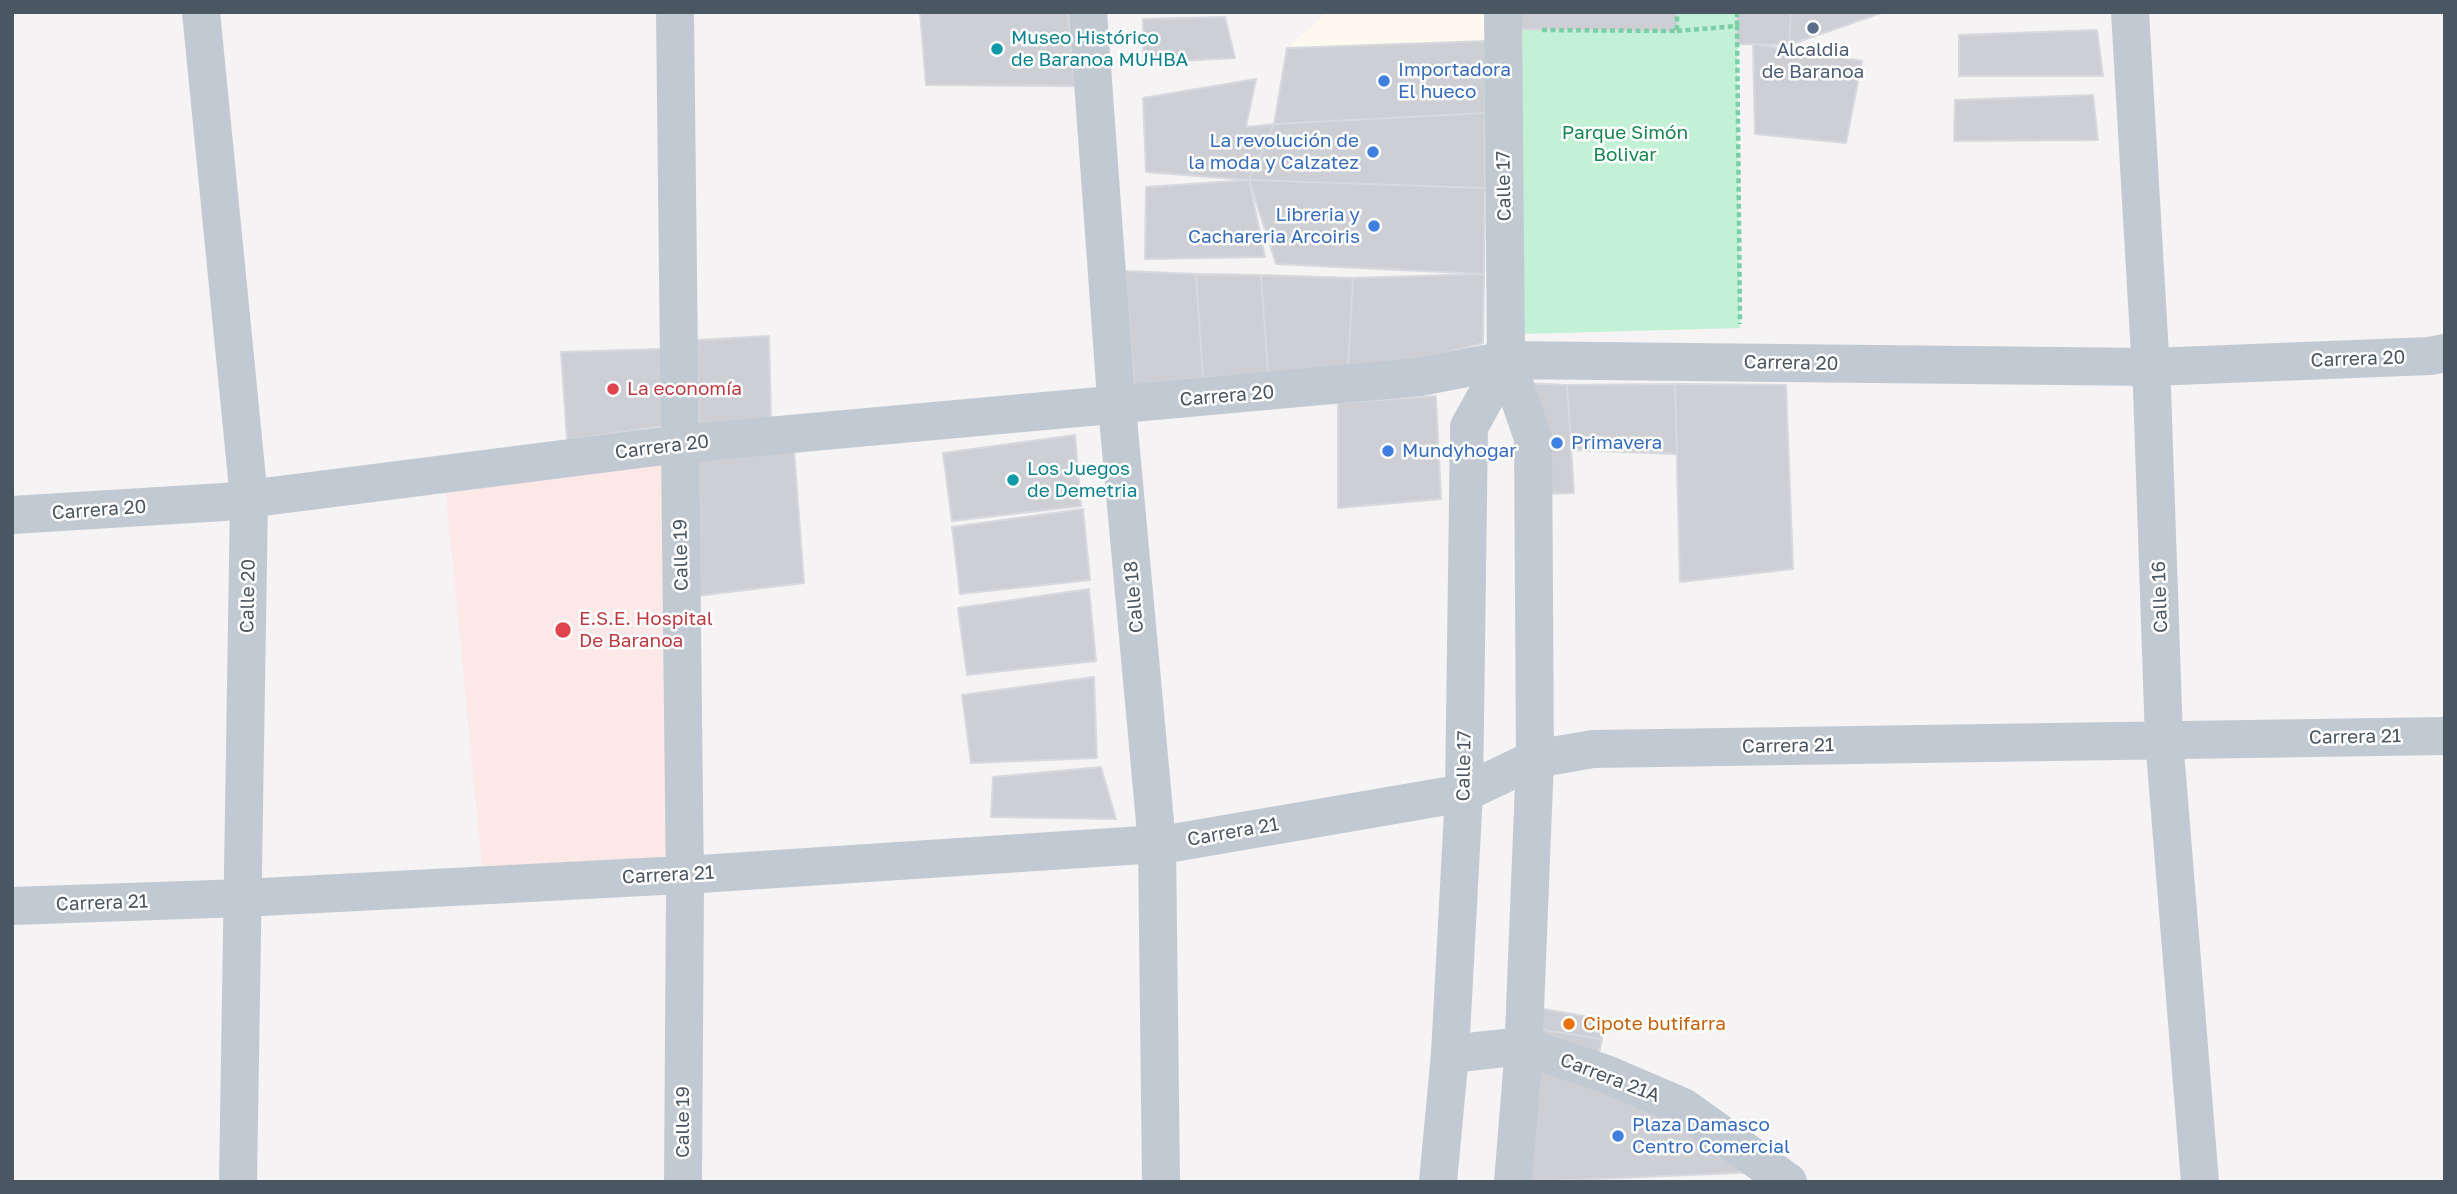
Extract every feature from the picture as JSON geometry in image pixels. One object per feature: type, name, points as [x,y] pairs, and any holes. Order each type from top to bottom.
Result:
[{"type":"street","name":"Calle 20","points":[[201,12],[249,499],[237,1182]]},
{"type":"street","name":"Calle 19","points":[[675,12],[685,874],[683,1182]]},
{"type":"street","name":"Calle 18","points":[[1087,12],[1117,406],[1157,844],[1161,1182]]},
{"type":"street","name":"Calle 16","points":[[2130,12],[2151,367],[2164,740],[2200,1182]]},
{"type":"street","name":"Calle 17","points":[[1513,1182],[1523,1046],[1535,759],[1533,438],[1506,360],[1518,21]]},
{"type":"street","name":"Carrera 20","points":[[12,515],[249,499],[680,444],[1420,377],[1506,360],[2151,367],[2430,356],[2445,353]]},
{"type":"street","name":"Calle 17","points":[[1438,1182],[1450,1054],[1464,793],[1469,427],[1506,360]]},
{"type":"street","name":"Carrera 21","points":[[12,906],[243,898],[685,874],[1157,844],[1464,793],[1535,759],[1593,749],[2445,736]]},
{"type":"street","name":"Carrera 21A","points":[[1450,1054],[1523,1046],[1606,1074],[1683,1107],[1788,1182]]},
{"type":"path","points":[[1677,12],[1677,31]]},
{"type":"path","points":[[1737,12],[1741,328]]},
{"type":"path","points":[[1518,21],[1677,31],[1737,26]]},
{"type":"shaded area","points":[[1328,12],[1486,12],[1486,41],[1287,48]]},
{"type":"shaded area","name":"E.S.E. Hospital De Baranoa","points":[[666,462],[671,860],[482,866],[446,493]]},
{"type":"green space","name":"Parque Simón Bolivar","points":[[1677,12],[1737,12],[1740,328],[1520,334],[1507,29],[1676,31]]},
{"type":"building","name":"Museo Histórico de Baranoa MUHBA","points":[[920,12],[1068,12],[1075,86],[926,85]]},
{"type":"building","points":[[1507,12],[1677,12],[1677,31],[1507,29]]},
{"type":"building","points":[[1737,12],[1791,12],[1789,45],[1737,44]]},
{"type":"building","name":"Alcaldia de Baranoa","points":[[1791,12],[1884,12],[1789,45]]},
{"type":"building","points":[[1225,17],[1235,58],[1143,63],[1143,19]]},
{"type":"building","points":[[2097,30],[2103,76],[1959,76],[1959,35]]},
{"type":"building","name":"Importadora El hueco","points":[[1486,41],[1485,113],[1274,124],[1287,48]]},
{"type":"building","points":[[1753,44],[1862,61],[1846,143],[1755,134]]},
{"type":"building","points":[[1256,79],[1246,127],[1274,124],[1249,180],[1146,172],[1143,98]]},
{"type":"building","points":[[2093,95],[2098,140],[1954,141],[1955,100]]},
{"type":"building","name":"La revolución de la moda y Calzatez","points":[[1485,113],[1485,188],[1249,180],[1274,124]]},
{"type":"building","name":"Libreria y Cachareria Arcoiris","points":[[1249,180],[1485,188],[1484,274],[1276,264]]},
{"type":"building","points":[[1249,180],[1265,257],[1145,259],[1146,187]]},
{"type":"building","points":[[1125,271],[1196,274],[1203,378],[1134,385]]},
{"type":"building","points":[[1196,274],[1261,275],[1268,373],[1203,378]]},
{"type":"building","points":[[1484,274],[1483,343],[1415,361],[1348,367],[1353,278]]},
{"type":"building","points":[[1261,275],[1353,278],[1348,367],[1268,373]]},
{"type":"building","points":[[769,336],[771,418],[699,424],[697,340]]},
{"type":"building","name":"La economía","points":[[662,349],[663,426],[567,440],[561,352]]},
{"type":"building","name":"Primavera","points":[[1525,383],[1567,385],[1574,493],[1543,494]]},
{"type":"building","points":[[1675,384],[1786,385],[1793,569],[1680,582]]},
{"type":"building","points":[[1675,384],[1677,454],[1572,450],[1567,385]]},
{"type":"building","name":"Mundyhogar","points":[[1436,396],[1441,499],[1338,508],[1338,403]]},
{"type":"building","name":"Los Juegos de Demetria","points":[[1075,435],[1081,506],[952,521],[943,453]]},
{"type":"building","points":[[794,449],[804,583],[697,596],[695,459]]},
{"type":"building","points":[[1083,509],[1090,580],[960,594],[952,527]]},
{"type":"building","points":[[1089,589],[1096,661],[967,675],[958,608]]},
{"type":"building","points":[[1094,677],[1097,758],[971,763],[962,695]]},
{"type":"building","points":[[1101,767],[1116,819],[991,817],[993,777]]},
{"type":"building","name":"Cipote butifarra","points":[[1538,1008],[1601,1019],[1602,1039],[1537,1029]]},
{"type":"building","points":[[1537,1029],[1602,1039],[1597,1062],[1534,1042]]},
{"type":"building","name":"Plaza Damasco Centro Comercial","points":[[1531,1061],[1594,1077],[1760,1172],[1523,1182]]},
{"type":"place","name":"Alcaldia de Baranoa","points":[[1813,28]]},
{"type":"place","name":"Museo Histórico de Baranoa MUHBA","points":[[997,49]]},
{"type":"place","name":"Importadora El hueco","points":[[1384,81]]},
{"type":"place","name":"La revolución de la moda y Calzatez","points":[[1373,152]]},
{"type":"place","name":"Libreria y Cachareria Arcoiris","points":[[1374,226]]},
{"type":"place","name":"La economía","points":[[613,389]]},
{"type":"place","name":"Primavera","points":[[1557,443]]},
{"type":"place","name":"Mundyhogar","points":[[1388,451]]},
{"type":"place","name":"Los Juegos de Demetria","points":[[1013,480]]},
{"type":"place","name":"E.S.E. Hospital De Baranoa","points":[[563,630]]},
{"type":"place","name":"Cipote butifarra","points":[[1569,1024]]},
{"type":"place","name":"Plaza Damasco Centro Comercial","points":[[1618,1136]]}]
